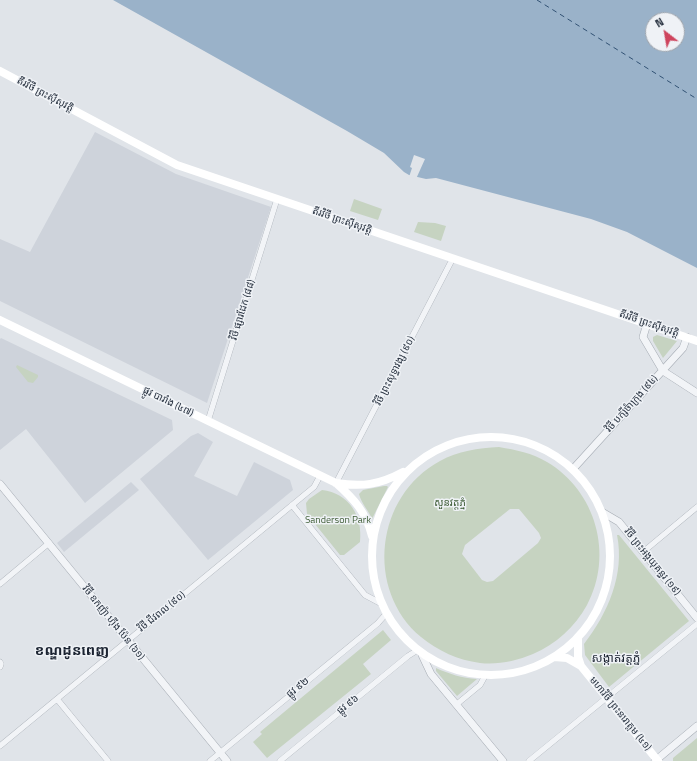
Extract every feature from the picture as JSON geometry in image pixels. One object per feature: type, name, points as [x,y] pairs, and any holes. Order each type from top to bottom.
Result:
[{"type":"main road","name":"តីរវិថី ព្រះស៊ីសុវត្តិ","points":[[0,71],[177,165],[697,341]]},
{"type":"main road","name":"ផ្លូវ បារាំង (៤៧)","points":[[2,323],[336,483],[356,486],[374,484],[392,478],[411,468]]},
{"type":"main road","points":[[489,437],[512,439],[530,443],[553,454],[573,469],[595,496],[608,528],[610,552],[609,575],[603,598],[593,618],[578,637],[567,648],[554,657],[534,667],[512,674],[485,676],[454,670],[438,664],[419,653],[399,634],[385,615],[376,590],[372,571],[372,539],[377,519],[385,500],[397,483],[411,468],[432,453],[455,442],[489,437]]},
{"type":"main road","name":"ផ្លូវ បារាំង (៤៧)","points":[[336,483],[355,501],[365,515],[369,524],[372,539]]},
{"type":"main road","name":"មហាវិថី ព្រះនរោត្តម (៤១)","points":[[578,637],[578,657],[582,666],[656,761]]},
{"type":"main road","name":"មហាវិថី ព្រះនរោត្តម (៤១)","points":[[554,657],[567,658],[582,666]]},
{"type":"street","name":"វិថី ផ្សារដែក (៨៨)","points":[[208,421],[277,199]]},
{"type":"street","name":"វិថី ព្រះសុទ្ធាវង្ស (៩០)","points":[[336,483],[453,258]]},
{"type":"street","points":[[647,324],[643,336],[663,370],[697,393]]},
{"type":"street","name":"វិថី បក្សីចំាក្រុង (៩៤)","points":[[573,469],[683,348],[687,337]]},
{"type":"street","name":"វិថី ជីវពល (៩០)","points":[[0,746],[314,487],[320,476]]},
{"type":"street","name":"វិថី ឧកញ៉ា ហ៊ីង ប៉ែន (៦១)","points":[[0,484],[227,761]]},
{"type":"street","points":[[292,505],[365,595],[380,603]]},
{"type":"street","points":[[643,552],[697,507]]},
{"type":"street","name":"វិថី ព្រះអង្គយុគន្ធរ (១៩)","points":[[602,512],[619,522],[697,618]]},
{"type":"street","points":[[0,584],[49,544]]},
{"type":"street","name":"ផ្លូវ ៩២","points":[[210,761],[378,623],[385,615]]},
{"type":"street","points":[[529,761],[697,624]]},
{"type":"street","points":[[419,653],[431,674],[503,761]]},
{"type":"street","name":"ផ្លូវ ៩៦","points":[[280,761],[408,656],[419,653]]},
{"type":"street","points":[[0,662],[0,667]]},
{"type":"street","points":[[457,704],[480,685],[485,676]]},
{"type":"street","points":[[57,699],[108,761]]},
{"type":"street","points":[[656,761],[697,726]]},
{"type":"shaded area","points":[[95,132],[176,174],[271,207],[207,403],[0,301],[0,239],[30,252]]},
{"type":"shaded area","points":[[1,338],[172,420],[173,430],[85,503],[26,429],[0,450]]},
{"type":"shaded area","points":[[198,433],[213,442],[194,476],[237,496],[254,462],[290,480],[293,490],[208,560],[140,479],[191,436]]},
{"type":"shaded area","points":[[131,482],[139,490],[64,552],[57,543]]},
{"type":"green space","points":[[354,199],[382,209],[378,220],[350,211]]},
{"type":"green space","points":[[418,222],[435,223],[446,226],[441,241],[414,232]]},
{"type":"green space","points":[[657,335],[677,341],[663,358],[653,341],[653,337]]},
{"type":"green space","points":[[17,365],[38,375],[38,377],[33,383],[28,382],[16,367]]},
{"type":"green space","name":"សួនវត្ដភ្នំ","points":[[499,447],[530,454],[547,462],[564,474],[578,490],[588,507],[596,526],[599,545],[599,566],[595,586],[587,605],[571,628],[557,640],[533,654],[514,660],[507,662],[480,663],[464,660],[434,647],[421,637],[403,617],[391,595],[385,570],[385,544],[391,520],[402,497],[418,477],[440,461],[454,455],[476,449]],"holes":[[[510,509],[519,509],[539,533],[541,538],[538,543],[493,581],[487,582],[482,580],[462,554],[465,545]]]},
{"type":"green space","points":[[384,486],[388,487],[372,519],[361,501],[359,494],[363,490]]},
{"type":"green space","name":"Sanderson Park","points":[[322,490],[332,492],[347,501],[352,507],[359,523],[360,542],[344,555],[340,555],[307,514],[306,503],[309,499]]},
{"type":"green space","points":[[617,535],[619,535],[689,621],[609,687],[585,655],[584,644],[593,632],[607,606],[612,592],[619,564]]},
{"type":"green space","points":[[383,630],[391,640],[363,664],[371,674],[267,758],[253,742],[262,734],[260,732]]},
{"type":"green space","points":[[436,668],[466,678],[477,679],[457,696],[436,671]]},
{"type":"green space","points":[[697,738],[697,761],[673,761],[673,758]]},
{"type":"water","points":[[113,0],[697,0],[697,268],[627,232],[591,219],[436,178],[426,179],[409,175],[384,153]]},
{"type":"pier","points":[[414,155],[425,159],[416,179],[409,177],[412,168],[410,167]]},
{"type":"ferry route","points":[[537,0],[697,99]]},
{"type":"district","name":"ខណ្ឌដូនពេញ","points":[[72,652]]},
{"type":"district","name":"សង្កាត់វត្តភ្នំ","points":[[616,659]]}]
